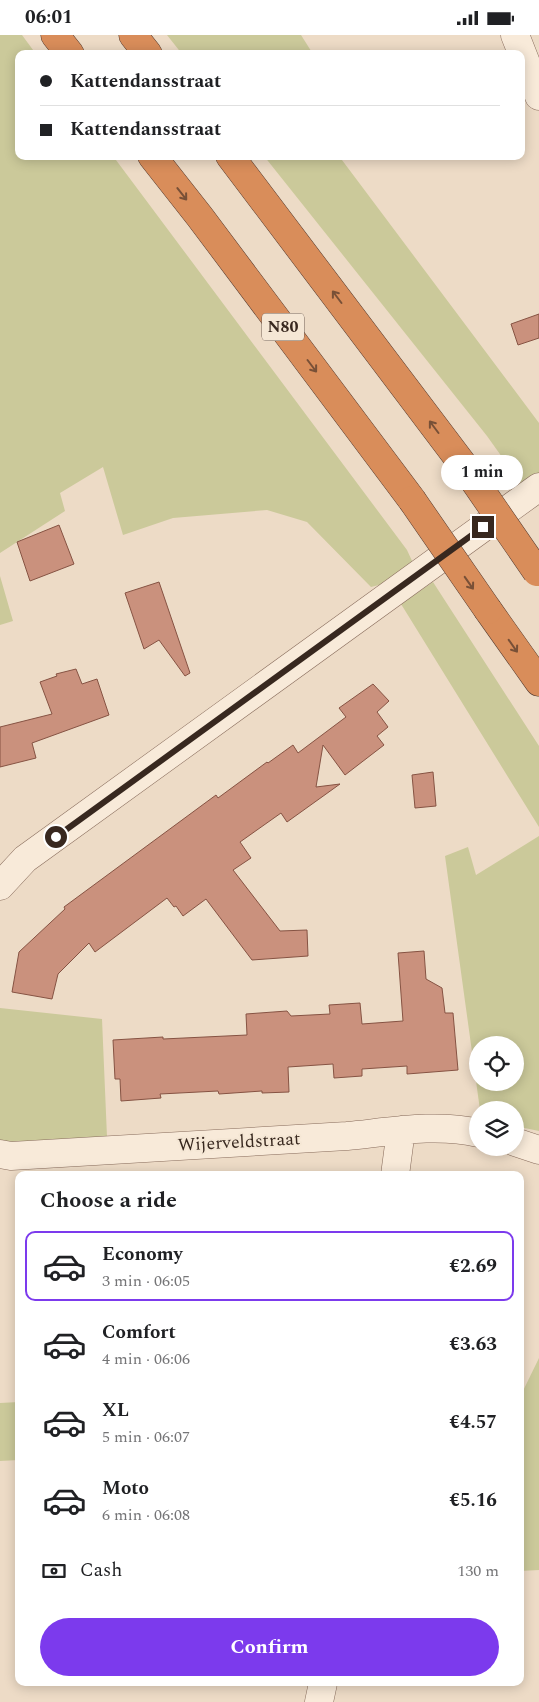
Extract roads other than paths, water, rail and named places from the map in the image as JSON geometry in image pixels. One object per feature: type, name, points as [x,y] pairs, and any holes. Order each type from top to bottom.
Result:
[{"type":"highway","points":[[56,35],[67,50]]},
{"type":"highway","points":[[133,35],[145,50]]},
{"type":"highway","name":"N80","points":[[155,160],[412,500],[539,682]]},
{"type":"highway","points":[[233,160],[464,466],[538,573]]},
{"type":"street","points":[[515,35],[521,50]]},
{"type":"street","points":[[525,60],[539,96]]},
{"type":"street","points":[[0,886],[26,859],[539,487]]},
{"type":"street","name":"Wijerveldstraat","points":[[0,1154],[11,1156],[347,1136],[401,1130],[461,1129],[469,1131]]},
{"type":"street","points":[[396,1171],[401,1130]]},
{"type":"street","points":[[524,1145],[539,1149]]},
{"type":"street","points":[[319,1702],[323,1686]]}]
